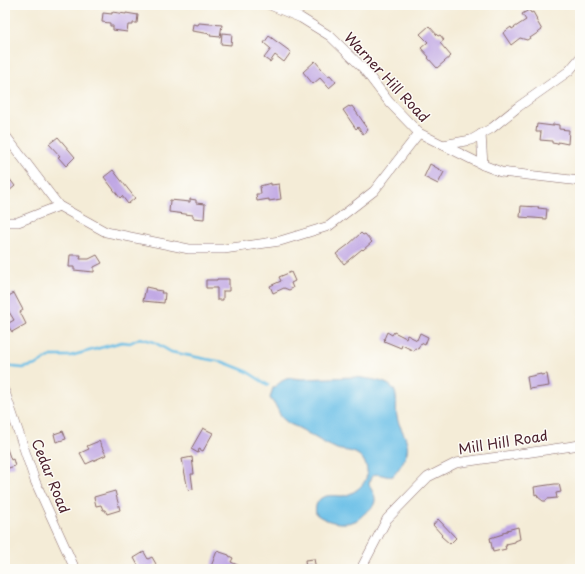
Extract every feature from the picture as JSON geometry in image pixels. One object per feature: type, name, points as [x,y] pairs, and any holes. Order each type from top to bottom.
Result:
[{"type":"street","name":"Warner Hill Road","points":[[270,5],[301,18],[330,36],[363,68],[389,102],[419,133],[483,165],[505,172],[580,181]]},
{"type":"street","points":[[443,145],[470,140],[492,128],[518,107],[569,71],[580,58]]},
{"type":"street","points":[[5,135],[59,206],[106,232],[189,249],[224,249],[280,241],[329,226],[374,191],[419,133]]},
{"type":"street","points":[[481,134],[483,165]]},
{"type":"street","points":[[5,222],[18,222],[59,206]]},
{"type":"street","name":"Cedar Road","points":[[5,392],[35,481],[75,569]]},
{"type":"street","name":"Mill Hill Road","points":[[363,569],[363,565],[388,520],[428,477],[456,463],[580,445]]},
{"type":"water","points":[[354,377],[379,381],[392,387],[395,393],[398,421],[406,438],[408,447],[400,467],[393,476],[376,474],[371,479],[369,484],[375,499],[372,507],[355,521],[340,523],[330,521],[316,514],[317,502],[324,497],[347,495],[361,486],[367,475],[364,460],[357,454],[337,449],[288,423],[281,417],[270,398],[273,388],[286,379]]},
{"type":"building","points":[[529,10],[531,13],[533,12],[542,30],[527,40],[520,38],[511,45],[503,33],[511,27],[512,29],[526,20],[522,14]]},
{"type":"building","points":[[112,12],[138,15],[137,23],[128,25],[127,32],[113,30],[113,26],[110,26],[110,23],[102,22],[103,13],[112,14]]},
{"type":"building","points":[[199,23],[222,25],[220,37],[192,31],[193,24],[198,25]]},
{"type":"building","points":[[429,26],[444,40],[440,43],[451,56],[437,68],[421,48],[428,42],[420,34]]},
{"type":"building","points":[[222,33],[232,34],[231,45],[221,44]]},
{"type":"building","points":[[269,36],[291,52],[284,62],[275,55],[270,62],[264,58],[271,49],[264,43]]},
{"type":"building","points":[[315,61],[328,76],[330,75],[336,82],[329,88],[320,78],[313,84],[303,72]]},
{"type":"building","points":[[349,106],[352,106],[368,130],[363,134],[358,127],[356,129],[343,110]]},
{"type":"building","points":[[537,124],[553,126],[553,124],[559,125],[559,129],[569,130],[568,144],[558,142],[558,144],[552,143],[552,141],[540,140],[541,132],[536,132]]},
{"type":"building","points":[[58,137],[75,157],[66,166],[58,157],[60,156],[49,144]]},
{"type":"building","points":[[430,164],[444,172],[438,184],[424,177]]},
{"type":"building","points":[[113,170],[135,198],[128,204],[122,196],[120,198],[104,177]]},
{"type":"building","points":[[5,173],[15,186],[8,192],[5,188]]},
{"type":"building","points":[[271,183],[271,185],[279,184],[281,199],[257,201],[256,194],[261,194],[260,186]]},
{"type":"building","points":[[190,199],[196,200],[196,203],[205,204],[204,219],[193,218],[193,215],[169,212],[170,200],[190,202]]},
{"type":"building","points":[[521,206],[547,209],[546,219],[520,217]]},
{"type":"building","points":[[361,233],[363,235],[365,234],[372,242],[344,264],[336,254]]},
{"type":"building","points":[[70,255],[81,255],[80,259],[89,259],[97,255],[102,263],[94,267],[94,272],[74,270],[74,267],[69,267]]},
{"type":"building","points":[[291,272],[295,281],[291,283],[293,288],[289,290],[284,288],[273,293],[270,286],[281,281],[279,277]]},
{"type":"building","points":[[229,279],[229,291],[223,291],[223,300],[217,300],[217,288],[206,288],[206,280]]},
{"type":"building","points":[[146,287],[162,291],[161,293],[165,293],[164,303],[143,301]]},
{"type":"building","points":[[14,293],[23,310],[20,312],[26,324],[12,332],[7,324],[14,320],[6,307],[9,305],[5,298]]},
{"type":"building","points":[[387,332],[392,335],[394,332],[406,338],[407,335],[417,340],[420,333],[428,337],[425,345],[421,343],[418,349],[415,348],[414,351],[402,345],[401,348],[384,341]]},
{"type":"building","points":[[547,374],[549,386],[529,389],[527,377]]},
{"type":"building","points":[[203,428],[213,433],[203,451],[199,449],[198,453],[191,449]]},
{"type":"building","points":[[63,431],[66,439],[56,442],[54,434]]},
{"type":"building","points":[[99,441],[106,455],[86,464],[80,453],[89,449],[87,446]]},
{"type":"building","points":[[5,446],[11,460],[13,459],[15,466],[5,469]]},
{"type":"building","points":[[192,457],[194,474],[191,474],[193,489],[188,490],[182,459]]},
{"type":"building","points":[[559,484],[561,492],[556,493],[557,498],[543,501],[537,494],[535,495],[534,487]]},
{"type":"building","points":[[115,491],[120,510],[107,514],[101,505],[96,506],[94,497]]},
{"type":"building","points":[[438,519],[456,538],[450,544],[441,536],[442,535],[433,525]]},
{"type":"building","points":[[518,527],[520,539],[506,544],[506,549],[493,552],[490,538],[503,534],[503,532],[507,530]]},
{"type":"building","points":[[217,551],[229,555],[233,558],[231,562],[246,569],[210,569]]},
{"type":"building","points":[[144,552],[148,559],[152,557],[156,564],[148,569],[140,569],[134,558]]},
{"type":"building","points":[[314,559],[316,569],[306,569],[305,560]]},
{"type":"waterway","points":[[5,366],[23,368],[36,365],[51,356],[70,356],[122,342],[130,343],[140,338],[154,342],[171,352],[223,362],[246,371],[268,385]]}]
